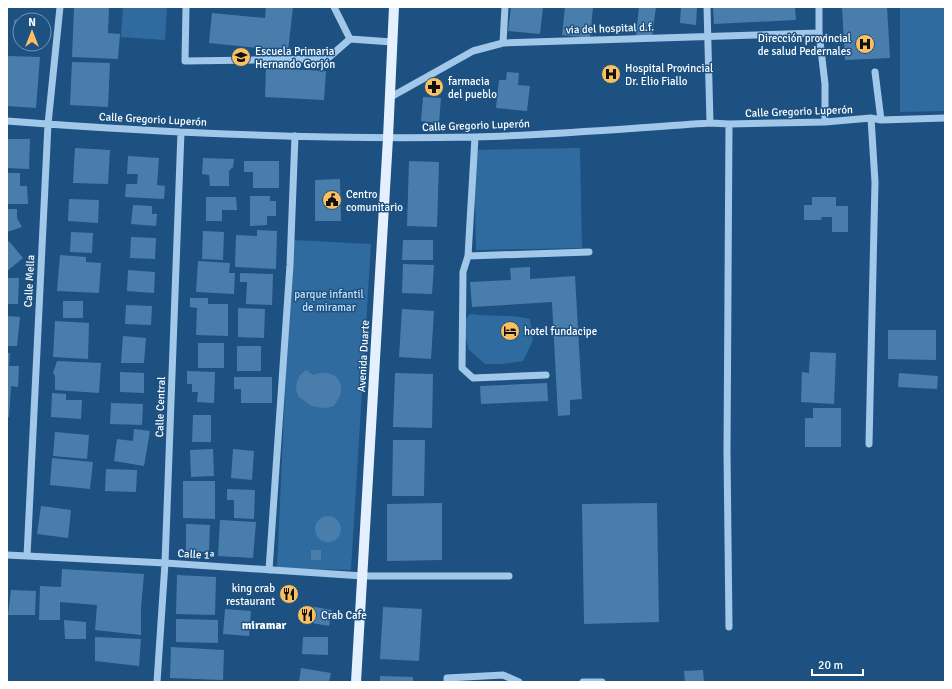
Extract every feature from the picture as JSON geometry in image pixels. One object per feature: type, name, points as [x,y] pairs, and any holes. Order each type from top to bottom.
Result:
[{"type":"main road","name":"Avenida Duarte","points":[[356,682],[388,138],[394,7]]},
{"type":"street","name":"Calle Mella","points":[[27,556],[48,124],[60,7]]},
{"type":"street","points":[[186,7],[185,61],[327,59],[350,38],[392,42]]},
{"type":"street","points":[[334,7],[350,38]]},
{"type":"street","points":[[503,43],[505,7]]},
{"type":"street","points":[[707,7],[710,123]]},
{"type":"street","points":[[819,7],[819,33],[825,84],[825,122]]},
{"type":"street","name":"via del hospital d.f.","points":[[389,98],[473,51],[503,43],[819,33]]},
{"type":"street","points":[[875,72],[881,120]]},
{"type":"street","name":"Calle Gregorio Luperón","points":[[7,121],[181,132],[388,138],[548,134],[710,123],[825,122],[871,118],[881,120],[945,118]]},
{"type":"street","points":[[869,444],[875,182],[871,118]]},
{"type":"street","points":[[729,124],[727,444],[729,627]]},
{"type":"street","name":"Calle Central","points":[[157,682],[165,563],[181,132]]},
{"type":"street","points":[[269,570],[290,264],[295,136]]},
{"type":"street","points":[[475,137],[468,256],[462,272],[462,368],[473,378],[546,375]]},
{"type":"street","points":[[468,256],[589,252]]},
{"type":"street","name":"Calle 1ª","points":[[7,555],[165,563],[363,576],[509,576]]},
{"type":"street","points":[[447,682],[447,678],[503,675],[519,682]]},
{"type":"street","points":[[583,682],[602,682]]},
{"type":"green space","points":[[123,7],[167,7],[165,40],[121,37]]},
{"type":"green space","points":[[900,7],[945,7],[945,111],[900,112]]},
{"type":"green space","points":[[580,148],[582,248],[476,250],[474,150]]},
{"type":"green space","name":"parque infantil de miramar","points":[[292,240],[371,244],[351,570],[277,568]]},
{"type":"green space","points":[[470,314],[530,319],[533,340],[523,361],[502,364],[485,364],[469,350],[465,335],[465,320]]},
{"type":"building","points":[[74,7],[109,8],[108,33],[120,34],[118,59],[72,57]]},
{"type":"building","points":[[266,7],[293,7],[288,51],[209,43],[212,13],[265,18]]},
{"type":"building","points":[[511,7],[543,7],[540,34],[508,31]]},
{"type":"building","points":[[565,7],[593,7],[590,38],[562,35]]},
{"type":"building","points":[[639,7],[656,7],[652,36],[636,35]]},
{"type":"building","points":[[681,7],[697,7],[696,25],[680,23]]},
{"type":"building","points":[[713,7],[795,7],[796,20],[714,24]]},
{"type":"building","points":[[842,7],[887,7],[890,58],[845,60]]},
{"type":"building","points":[[7,56],[40,57],[36,108],[7,106]]},
{"type":"building","points":[[72,62],[110,63],[108,107],[70,105]]},
{"type":"building","points":[[266,68],[326,71],[324,100],[265,97]]},
{"type":"building","points":[[507,72],[519,73],[518,85],[530,86],[527,111],[496,108],[499,80],[506,80]]},
{"type":"building","points":[[423,97],[441,98],[439,123],[421,121]]},
{"type":"building","points":[[7,139],[30,139],[29,169],[7,168]]},
{"type":"building","points":[[75,148],[110,150],[108,184],[73,183]]},
{"type":"building","points":[[128,156],[159,158],[157,185],[165,186],[164,199],[125,197],[126,184],[137,184],[138,174],[127,174]]},
{"type":"building","points":[[203,158],[234,159],[233,167],[229,171],[229,186],[210,186],[209,175],[202,174]]},
{"type":"building","points":[[244,161],[279,161],[279,188],[253,188],[253,172],[244,172]]},
{"type":"building","points":[[409,161],[439,162],[437,227],[407,226]]},
{"type":"building","points":[[7,173],[20,173],[20,186],[27,186],[28,204],[7,204]]},
{"type":"building","points":[[340,179],[341,221],[315,221],[315,180]]},
{"type":"building","points":[[250,196],[270,196],[270,201],[276,201],[276,216],[267,216],[267,225],[250,226]]},
{"type":"building","points":[[206,197],[236,197],[237,210],[222,210],[222,221],[206,221]]},
{"type":"building","points":[[812,197],[836,197],[836,206],[848,206],[848,232],[832,232],[832,217],[822,217],[821,220],[804,220],[804,205],[812,205]]},
{"type":"building","points":[[69,199],[99,200],[98,223],[68,221]]},
{"type":"building","points":[[133,205],[152,206],[152,214],[157,214],[156,226],[131,224]]},
{"type":"building","points":[[7,209],[17,209],[17,218],[22,227],[7,232]]},
{"type":"building","points":[[257,230],[277,231],[276,269],[235,267],[236,235],[257,236]]},
{"type":"building","points":[[203,231],[224,232],[223,260],[202,259]]},
{"type":"building","points":[[71,232],[93,233],[92,253],[70,252]]},
{"type":"building","points":[[131,237],[156,238],[155,259],[130,258]]},
{"type":"building","points":[[403,240],[433,240],[433,260],[402,260]]},
{"type":"building","points":[[9,241],[23,258],[7,271],[7,243]]},
{"type":"building","points":[[60,255],[86,257],[86,262],[101,263],[99,293],[57,291]]},
{"type":"building","points":[[198,261],[230,263],[229,273],[235,273],[234,294],[196,292]]},
{"type":"building","points":[[403,264],[434,265],[432,294],[402,293]]},
{"type":"building","points":[[530,267],[530,279],[575,276],[582,399],[570,400],[570,415],[558,416],[552,302],[472,307],[470,282],[511,280],[510,268]]},
{"type":"building","points":[[128,270],[155,272],[154,293],[127,291]]},
{"type":"building","points":[[240,273],[273,274],[272,305],[246,304],[247,282],[240,282]]},
{"type":"building","points":[[7,278],[19,278],[18,304],[7,304]]},
{"type":"building","points":[[190,298],[208,298],[208,304],[228,304],[228,336],[196,335],[197,308],[190,307]]},
{"type":"building","points":[[63,301],[83,301],[83,318],[63,318]]},
{"type":"building","points":[[126,305],[152,306],[151,325],[125,324]]},
{"type":"building","points":[[238,308],[265,309],[264,338],[238,337]]},
{"type":"building","points":[[402,309],[434,311],[431,359],[399,357]]},
{"type":"building","points":[[7,316],[20,317],[17,346],[7,346]]},
{"type":"building","points":[[55,321],[89,323],[88,359],[53,357]]},
{"type":"building","points":[[888,330],[936,330],[936,360],[888,359]]},
{"type":"building","points":[[123,336],[146,338],[144,363],[121,363]]},
{"type":"building","points":[[198,343],[224,343],[224,368],[198,368]]},
{"type":"building","points":[[237,346],[261,346],[261,371],[237,371]]},
{"type":"building","points":[[810,352],[836,353],[834,404],[801,402],[802,372],[809,373]]},
{"type":"building","points":[[7,353],[10,353],[9,366],[19,366],[18,387],[11,386],[9,417],[7,417]]},
{"type":"building","points":[[57,361],[101,363],[99,393],[55,390],[55,376],[53,373]]},
{"type":"building","points":[[306,370],[313,375],[328,373],[338,379],[341,386],[341,393],[334,406],[326,408],[316,407],[310,405],[299,397],[296,390],[297,381],[300,375]]},
{"type":"building","points":[[187,371],[215,372],[214,403],[197,402],[198,392],[192,392],[192,384],[187,384]]},
{"type":"building","points":[[120,372],[144,373],[144,393],[120,392]]},
{"type":"building","points":[[395,373],[433,374],[432,428],[393,427]]},
{"type":"building","points":[[899,373],[938,376],[937,389],[898,387]]},
{"type":"building","points":[[234,377],[272,377],[272,403],[241,403],[241,389],[234,389]]},
{"type":"building","points":[[547,383],[548,401],[481,404],[480,386]]},
{"type":"building","points":[[52,393],[66,394],[66,400],[82,400],[81,419],[51,417]]},
{"type":"building","points":[[111,403],[143,404],[142,425],[110,424]]},
{"type":"building","points":[[813,408],[841,408],[841,447],[805,447],[805,418],[813,418]]},
{"type":"building","points":[[193,415],[211,415],[211,442],[192,442]]},
{"type":"building","points":[[134,429],[150,431],[144,466],[114,461],[117,439],[133,441]]},
{"type":"building","points":[[55,432],[89,435],[87,459],[53,456]]},
{"type":"building","points":[[393,440],[425,440],[424,496],[392,496]]},
{"type":"building","points":[[213,449],[214,476],[191,477],[190,450]]},
{"type":"building","points":[[233,449],[254,451],[252,480],[231,478]]},
{"type":"building","points":[[52,458],[93,462],[90,489],[50,485]]},
{"type":"building","points":[[106,469],[137,470],[136,492],[105,491]]},
{"type":"building","points":[[183,481],[215,481],[215,519],[183,518]]},
{"type":"building","points":[[227,489],[255,490],[254,519],[234,518],[234,500],[227,500]]},
{"type":"building","points":[[442,503],[442,560],[387,561],[387,504]]},
{"type":"building","points":[[657,503],[659,622],[584,624],[582,504]]},
{"type":"building","points":[[41,506],[71,510],[68,538],[37,534]]},
{"type":"building","points":[[328,516],[337,520],[341,529],[337,538],[328,542],[319,538],[315,529],[319,520]]},
{"type":"building","points":[[220,520],[256,522],[253,558],[218,556]]},
{"type":"building","points":[[186,524],[210,525],[209,552],[186,551]]},
{"type":"building","points":[[311,550],[321,550],[321,560],[311,560]]},
{"type":"building","points":[[62,569],[144,574],[141,608],[141,635],[95,630],[97,605],[60,602],[60,620],[39,620],[40,586],[61,587]]},
{"type":"building","points":[[177,575],[216,577],[215,615],[176,614]]},
{"type":"building","points":[[11,590],[36,591],[35,615],[8,615]]},
{"type":"building","points":[[309,606],[332,610],[329,626],[306,622]]},
{"type":"building","points":[[383,607],[422,609],[419,661],[380,659]]},
{"type":"building","points":[[225,609],[251,611],[249,636],[223,634]]},
{"type":"building","points":[[176,619],[218,620],[218,643],[176,642]]},
{"type":"building","points":[[64,620],[86,622],[86,639],[65,639]]},
{"type":"building","points":[[95,637],[141,639],[139,666],[95,661]]},
{"type":"building","points":[[303,637],[328,637],[328,655],[302,654]]},
{"type":"building","points":[[171,647],[224,650],[223,680],[170,678]]},
{"type":"building","points":[[301,668],[331,673],[329,682],[299,682]]},
{"type":"building","points":[[703,670],[704,682],[685,682],[684,671]]},
{"type":"building","points":[[380,676],[413,677],[413,682],[380,682]]},
{"type":"place","name":"Dirección provincial de salud Pedernales","points":[[865,44]]},
{"type":"place","name":"Escuela Primaria Hernando Gorjón","points":[[241,57]]},
{"type":"place","name":"Hospital Provincial Dr. Elio Fiallo","points":[[611,74]]},
{"type":"place","name":"farmacia del pueblo","points":[[434,87]]},
{"type":"place","name":"Centro comunitario","points":[[332,200]]},
{"type":"place","name":"hotel fundacipe","points":[[510,331]]},
{"type":"place","name":"king crab restaurant","points":[[289,594]]},
{"type":"place","name":"Crab Cafe","points":[[307,615]]},
{"type":"district","name":"miramar","points":[[264,625]]}]
